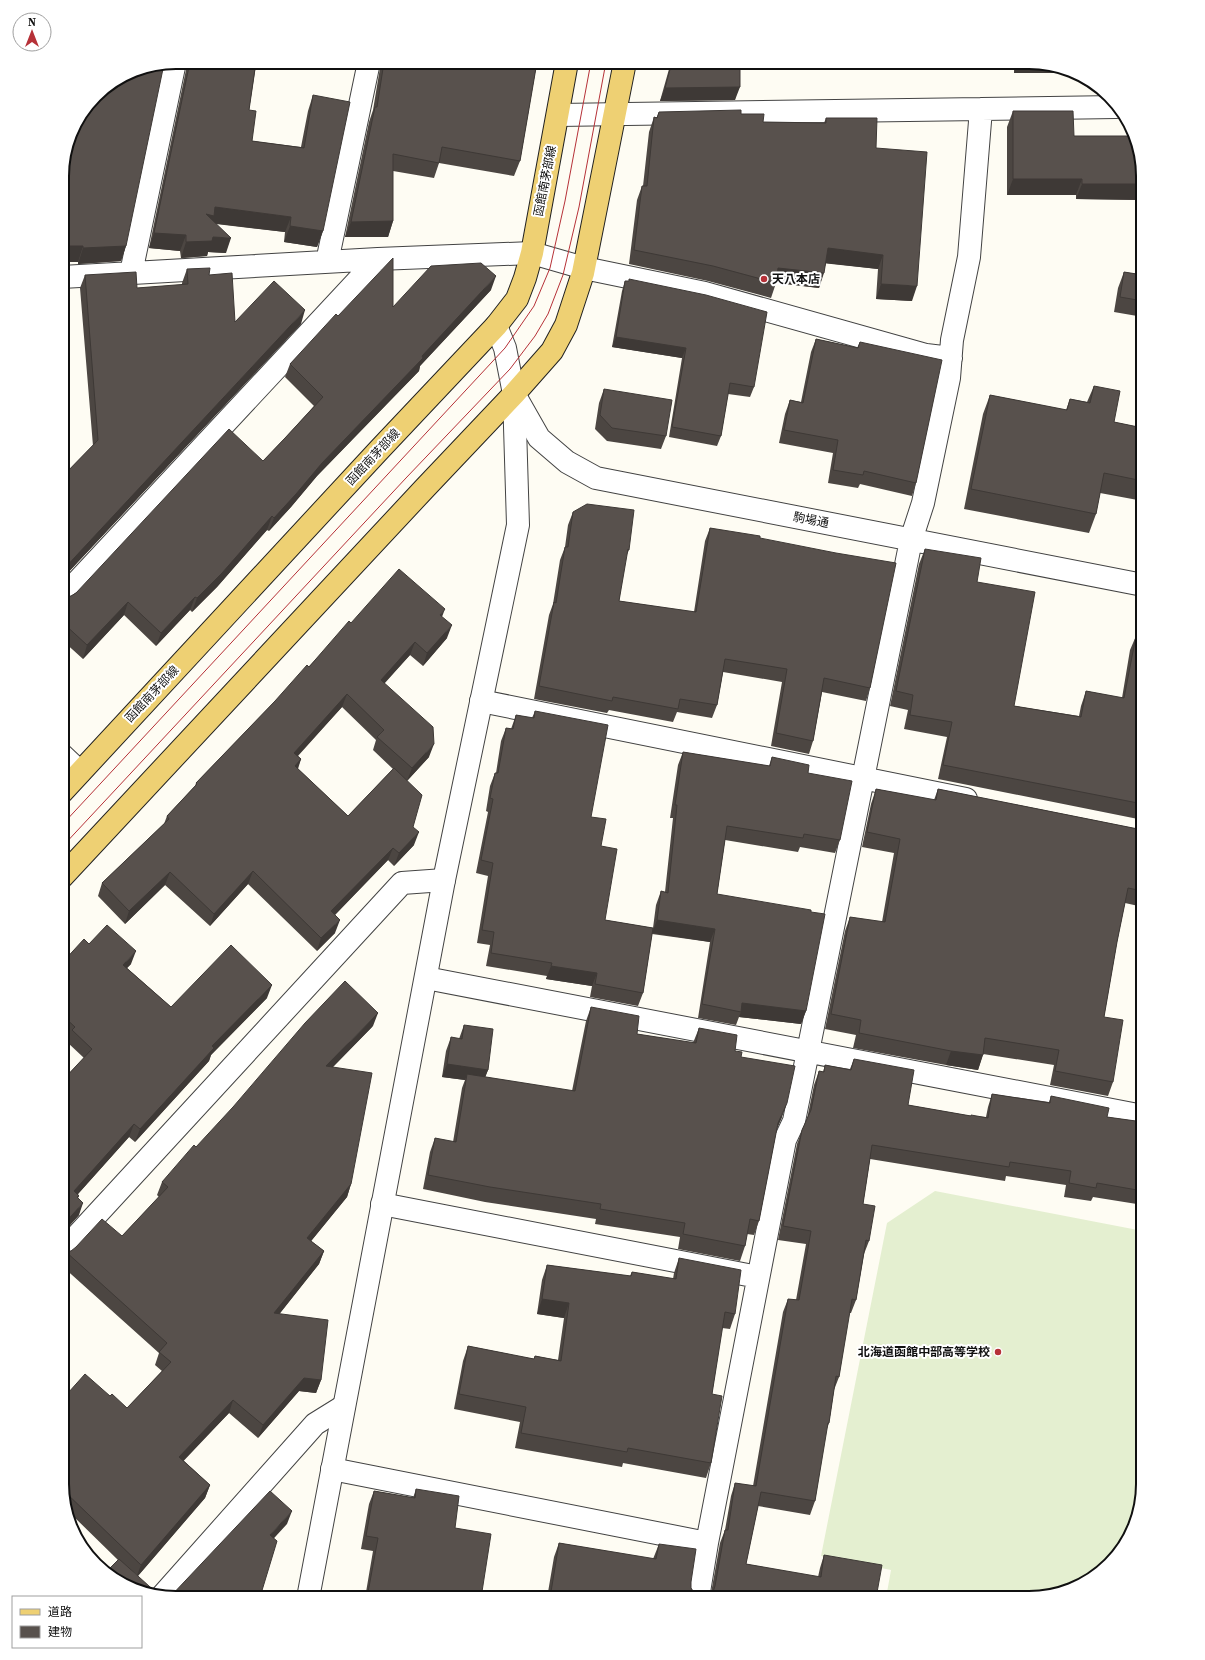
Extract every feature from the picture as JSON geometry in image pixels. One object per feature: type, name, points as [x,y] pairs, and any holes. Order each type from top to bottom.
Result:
[{"type":"main road","name":"函館南茅部線","points":[[69,784],[496,326],[517,299],[532,253],[566,69]]},
{"type":"main road","points":[[69,870],[514,394],[552,351],[566,325],[584,268],[623,69]]},
{"type":"street","points":[[130,273],[173,69]]},
{"type":"street","points":[[328,262],[368,69]]},
{"type":"street","points":[[558,115],[980,108],[1112,108]]},
{"type":"street","points":[[699,1591],[707,1543],[785,1140],[794,1122],[911,540],[923,503],[949,378],[952,340],[968,257],[980,108]]},
{"type":"street","points":[[69,277],[378,259],[532,253],[584,268],[704,293],[926,355],[951,358]]},
{"type":"street","points":[[69,590],[378,259]]},
{"type":"street","points":[[309,1591],[444,880],[518,525],[514,394],[505,348],[496,326]]},
{"type":"street","name":"駒場通","points":[[514,394],[539,438],[567,462],[596,478],[1136,584]]},
{"type":"street","points":[[481,701],[988,803]]},
{"type":"street","points":[[69,762],[80,772]]},
{"type":"street","points":[[69,1244],[402,883],[444,880]]},
{"type":"street","points":[[426,978],[1136,1115]]},
{"type":"street","points":[[382,1204],[758,1277]]},
{"type":"street","points":[[167,1591],[315,1424],[344,1406]]},
{"type":"street","points":[[332,1469],[707,1543]]},
{"type":"green space","name":"北海道函館中部高等学校","points":[[935,1191],[1136,1230],[1135,1498],[1128,1525],[1122,1538],[1105,1560],[1083,1577],[1070,1583],[1043,1590],[887,1591],[891,1570],[821,1556],[887,1223]]},
{"type":"building","points":[[189,69],[255,69],[249,110],[256,111],[252,141],[304,148],[313,95],[350,102],[323,231],[290,226],[291,217],[215,207],[214,216],[206,214],[231,238],[213,237],[212,241],[186,242],[186,235],[154,233]]},
{"type":"building","points":[[383,69],[536,69],[520,161],[442,147],[439,163],[393,154],[393,221],[351,222],[375,107],[377,107]]},
{"type":"building","points":[[670,69],[740,69],[740,87],[665,88]]},
{"type":"building","points":[[163,70],[126,246],[83,248],[83,246],[69,246],[69,169],[77,135],[87,116],[105,95],[122,83],[141,75]]},
{"type":"building","points":[[741,110],[741,114],[764,114],[763,122],[826,123],[826,118],[877,118],[876,148],[927,152],[917,286],[881,284],[883,255],[828,248],[824,273],[778,268],[776,283],[713,266],[634,250],[642,186],[647,186],[654,117],[657,118],[659,112]]},
{"type":"building","points":[[1013,111],[1073,111],[1074,136],[1128,136],[1135,162],[1136,184],[1082,184],[1082,179],[1013,179]]},
{"type":"building","points":[[393,258],[393,307],[431,266],[481,263],[496,276],[422,356],[423,358],[322,463],[274,518],[272,516],[222,573],[197,598],[195,597],[161,633],[128,602],[87,645],[69,628],[69,596],[76,593],[229,429],[263,461],[323,397],[290,364],[336,314],[338,316]]},
{"type":"building","points":[[210,268],[209,275],[232,273],[235,322],[274,281],[305,310],[69,563],[69,470],[98,440],[85,275],[136,272],[137,288],[188,284],[187,269]]},
{"type":"building","points":[[1124,272],[1136,274],[1136,300],[1120,297]]},
{"type":"building","points":[[629,279],[706,295],[767,312],[754,387],[730,383],[721,436],[672,427],[686,348],[616,337],[625,281],[629,281]]},
{"type":"building","points":[[816,339],[858,348],[860,342],[942,360],[916,483],[864,471],[863,475],[833,470],[838,440],[784,430],[790,400],[803,403]]},
{"type":"building","points":[[1094,386],[1120,391],[1114,422],[1136,427],[1136,480],[1104,473],[1096,514],[971,489],[990,395],[1067,410],[1070,399],[1090,403]]},
{"type":"building","points":[[604,389],[672,400],[666,436],[612,428],[600,415]]},
{"type":"building","points":[[587,504],[634,510],[629,550],[628,549],[619,601],[696,612],[710,528],[760,536],[760,538],[896,563],[870,688],[824,678],[813,741],[776,733],[787,669],[725,659],[717,705],[680,699],[678,709],[613,697],[612,701],[539,686],[554,602],[556,603],[565,547],[568,547],[573,512]]},
{"type":"building","points":[[925,549],[981,558],[977,582],[1035,592],[1014,706],[1081,717],[1086,691],[1124,698],[1136,636],[1136,803],[943,765],[952,722],[910,715],[913,695],[896,691]]},
{"type":"building","points":[[399,569],[445,609],[440,615],[452,625],[427,653],[415,642],[381,680],[433,727],[434,744],[412,768],[377,737],[384,730],[347,694],[294,753],[301,759],[295,766],[348,816],[394,768],[422,795],[413,827],[419,832],[399,853],[393,848],[331,911],[340,920],[321,938],[253,871],[214,914],[170,872],[129,911],[102,883],[169,819],[167,816],[197,784],[196,783],[275,701],[307,665],[309,667],[349,621],[351,623]]},
{"type":"building","points":[[535,711],[608,725],[591,817],[606,819],[601,846],[617,849],[605,920],[653,928],[643,993],[595,984],[597,973],[551,966],[552,963],[491,953],[494,932],[482,930],[493,863],[481,860],[493,799],[490,798],[495,773],[498,773],[506,728],[513,729],[516,715],[534,718]]},
{"type":"building","points":[[683,752],[770,766],[772,757],[809,765],[808,773],[852,781],[840,840],[804,834],[803,838],[727,826],[717,894],[811,910],[811,912],[825,914],[806,1011],[742,1003],[741,1012],[702,1004],[715,929],[657,920],[661,891],[668,893],[677,805],[675,805]]},
{"type":"building","points":[[876,789],[936,800],[938,789],[1136,829],[1136,890],[1128,888],[1104,1017],[1123,1020],[1113,1082],[1055,1071],[1059,1050],[985,1038],[983,1055],[951,1051],[859,1033],[861,1020],[831,1014],[850,917],[885,922],[900,839],[867,832]]},
{"type":"building","points":[[107,925],[136,951],[123,965],[171,1007],[231,945],[272,985],[212,1046],[214,1048],[140,1129],[134,1124],[74,1191],[83,1203],[69,1218],[69,1074],[92,1049],[72,1030],[75,1027],[69,1021],[69,955],[84,939],[89,944]]},
{"type":"building","points":[[345,981],[378,1013],[326,1066],[372,1073],[351,1184],[307,1238],[324,1251],[274,1313],[328,1320],[321,1380],[304,1378],[263,1425],[233,1400],[179,1457],[210,1485],[141,1565],[70,1497],[69,1392],[85,1374],[110,1396],[112,1394],[127,1408],[171,1362],[159,1352],[167,1343],[69,1255],[69,1251],[76,1247],[102,1219],[122,1236],[168,1187],[162,1182],[194,1145],[196,1147],[233,1107],[305,1023]]},
{"type":"building","points":[[591,1007],[639,1016],[637,1034],[696,1043],[699,1028],[737,1035],[735,1051],[742,1052],[741,1057],[795,1066],[787,1103],[778,1123],[759,1221],[750,1219],[745,1246],[683,1234],[685,1223],[600,1209],[601,1204],[490,1187],[428,1175],[435,1138],[456,1142],[467,1074],[575,1091]]},
{"type":"building","points":[[464,1025],[493,1029],[488,1070],[447,1064],[451,1037],[462,1039]]},
{"type":"building","points":[[854,1059],[914,1070],[908,1105],[971,1116],[988,1118],[992,1094],[1050,1103],[1051,1096],[1109,1108],[1107,1117],[1136,1121],[1136,1190],[1097,1183],[1096,1188],[1069,1183],[1071,1171],[1010,1162],[1009,1167],[872,1145],[863,1204],[875,1206],[869,1241],[866,1240],[856,1300],[852,1299],[839,1377],[836,1376],[815,1501],[761,1492],[746,1564],[821,1577],[824,1555],[882,1565],[877,1591],[713,1591],[725,1530],[728,1530],[735,1483],[756,1486],[788,1299],[799,1300],[811,1231],[783,1226],[802,1130],[811,1110],[819,1071],[824,1072],[825,1065],[851,1070]]},
{"type":"building","points":[[679,1258],[741,1270],[735,1314],[725,1312],[712,1394],[722,1396],[711,1463],[628,1448],[627,1452],[521,1433],[526,1407],[459,1394],[468,1346],[534,1359],[535,1356],[561,1361],[569,1303],[542,1299],[547,1265],[631,1276],[632,1272],[676,1279]]},
{"type":"building","points":[[416,1489],[459,1496],[455,1528],[491,1534],[482,1591],[368,1591],[378,1538],[366,1536],[374,1491],[415,1498]]},
{"type":"building","points":[[270,1491],[292,1511],[270,1535],[277,1541],[262,1591],[176,1591]]},
{"type":"building","points":[[559,1543],[656,1559],[659,1544],[696,1549],[691,1588],[693,1591],[551,1591]]},
{"type":"building","points":[[119,1559],[151,1588],[122,1577],[110,1568]]},
{"type":"tram line","points":[[69,817],[505,348],[534,306],[550,268],[565,201],[590,69]]},
{"type":"tram line","points":[[69,839],[406,478],[510,369],[535,336],[548,314],[563,275],[579,207],[605,69]]},
{"type":"place","name":"天八本店","points":[[764,279]]},
{"type":"place","name":"北海道函館中部高等学校","points":[[998,1352]]}]
